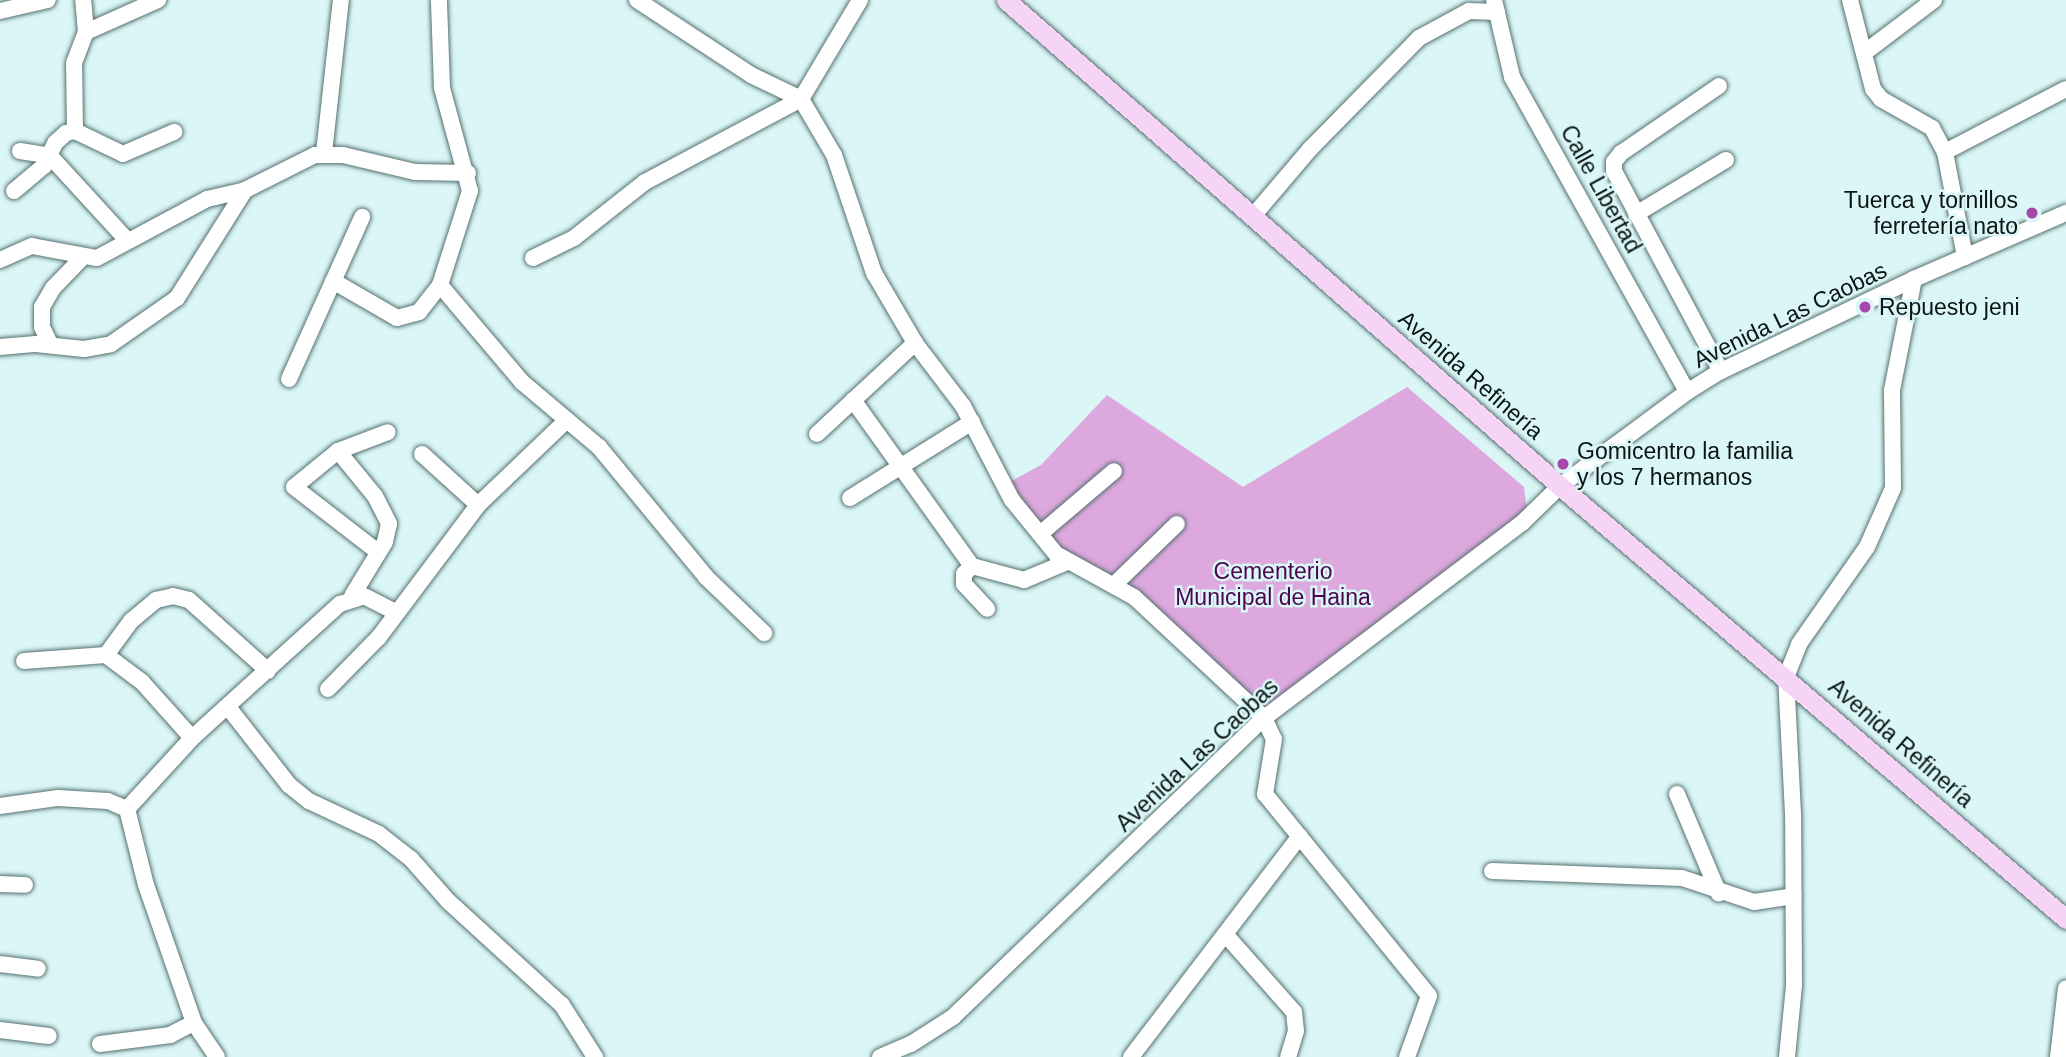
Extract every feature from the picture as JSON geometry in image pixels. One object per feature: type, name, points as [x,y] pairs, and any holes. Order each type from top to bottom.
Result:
[{"type":"main road","name":"Avenida Refinería","points":[[1006,0],[1560,486],[2066,919]]},
{"type":"street","points":[[0,11],[48,0]]},
{"type":"street","points":[[75,131],[74,63],[86,32],[83,0]]},
{"type":"street","points":[[86,32],[158,0]]},
{"type":"street","points":[[324,153],[341,0]]},
{"type":"street","points":[[333,281],[397,318],[419,312],[440,285],[469,204],[468,173],[442,88],[439,0]]},
{"type":"street","points":[[637,0],[751,75],[801,99],[834,155],[874,274],[915,343],[972,422],[1012,500],[1067,562],[1115,584],[1264,718],[1274,739],[1265,794],[1429,996],[1406,1057]]},
{"type":"street","points":[[533,258],[574,239],[638,186],[801,99],[860,0]]},
{"type":"street","points":[[1850,0],[1876,94],[1932,128],[1945,152],[1965,257]]},
{"type":"street","points":[[1864,53],[1934,0]]},
{"type":"street","points":[[1253,216],[1310,149],[1419,38],[1469,11],[1496,6]]},
{"type":"street","name":"Calle Libertad","points":[[1496,6],[1513,77],[1688,393]]},
{"type":"street","points":[[1719,86],[1614,162],[1614,171],[1721,371]]},
{"type":"street","points":[[1945,152],[2066,89]]},
{"type":"street","points":[[75,131],[123,154],[174,132]]},
{"type":"street","points":[[14,191],[50,156],[55,143],[75,131]]},
{"type":"street","points":[[20,152],[50,156],[126,239]]},
{"type":"street","points":[[0,260],[32,246],[82,259],[97,258],[126,239],[207,199],[245,190],[324,153],[388,169],[468,173]]},
{"type":"street","points":[[1636,214],[1726,160]]},
{"type":"street","points":[[0,346],[50,344],[84,349],[111,344],[177,298],[245,190]]},
{"type":"street","name":"Avenida Las Caobas","points":[[880,1057],[911,1044],[953,1017],[1264,718],[1522,523],[1560,486],[1688,393],[1721,371],[1914,279],[2066,213]]},
{"type":"street","points":[[289,379],[362,217]]},
{"type":"street","points":[[50,344],[41,327],[42,307],[53,288],[82,259]]},
{"type":"street","points":[[1787,1057],[1794,985],[1794,896],[1786,677],[1799,643],[1867,547],[1893,488],[1892,390],[1914,279]]},
{"type":"street","points":[[440,285],[522,382],[598,447],[706,577],[764,633]]},
{"type":"street","points":[[817,434],[915,343]]},
{"type":"street","points":[[853,400],[972,566],[1024,580],[1067,562]]},
{"type":"street","points":[[328,689],[396,612],[478,506],[567,419]]},
{"type":"street","points":[[850,498],[972,422]]},
{"type":"street","points":[[378,552],[294,487],[338,452],[388,432]]},
{"type":"street","points":[[127,809],[192,738],[268,671],[318,622],[352,596],[378,552],[389,524],[375,496],[338,452]]},
{"type":"street","points":[[422,454],[478,506]]},
{"type":"street","points":[[1040,534],[1114,471]]},
{"type":"street","points":[[1115,584],[1177,524]]},
{"type":"street","points":[[972,566],[964,574],[964,584],[987,610]]},
{"type":"street","points":[[106,655],[131,621],[156,600],[173,596],[189,600],[268,671]]},
{"type":"street","points":[[352,596],[377,600],[396,612]]},
{"type":"street","points":[[24,661],[106,655],[142,682],[192,738]]},
{"type":"street","points":[[228,707],[289,785],[309,801],[379,834],[411,859],[447,901],[562,1005],[595,1057]]},
{"type":"street","points":[[1678,794],[1719,894]]},
{"type":"street","points":[[0,806],[58,798],[108,801],[127,809]]},
{"type":"street","points":[[127,809],[146,885],[194,1023],[217,1057]]},
{"type":"street","points":[[1131,1057],[1300,836]]},
{"type":"street","points":[[1492,871],[1682,878],[1719,894],[1754,902],[1794,896]]},
{"type":"street","points":[[0,884],[25,886]]},
{"type":"street","points":[[1225,934],[1294,1012],[1296,1031],[1288,1057]]},
{"type":"street","points":[[0,964],[38,970]]},
{"type":"street","points":[[2058,1057],[2066,988]]},
{"type":"street","points":[[100,1044],[170,1035],[194,1023]]},
{"type":"street","points":[[0,1030],[49,1036]]},
{"type":"green space","name":"Cementerio Municipal de Haina","points":[[1407,387],[1524,487],[1527,511],[1264,718],[1134,597],[1067,562],[1004,485],[1041,465],[1107,395],[1243,487]]},
{"type":"place","name":"Tuerca y tornillos ferretería nato","points":[[2032,213]]},
{"type":"place","name":"Repuesto jeni","points":[[1865,307]]},
{"type":"place","name":"Gomicentro la familia y los 7 hermanos","points":[[1563,464]]}]
